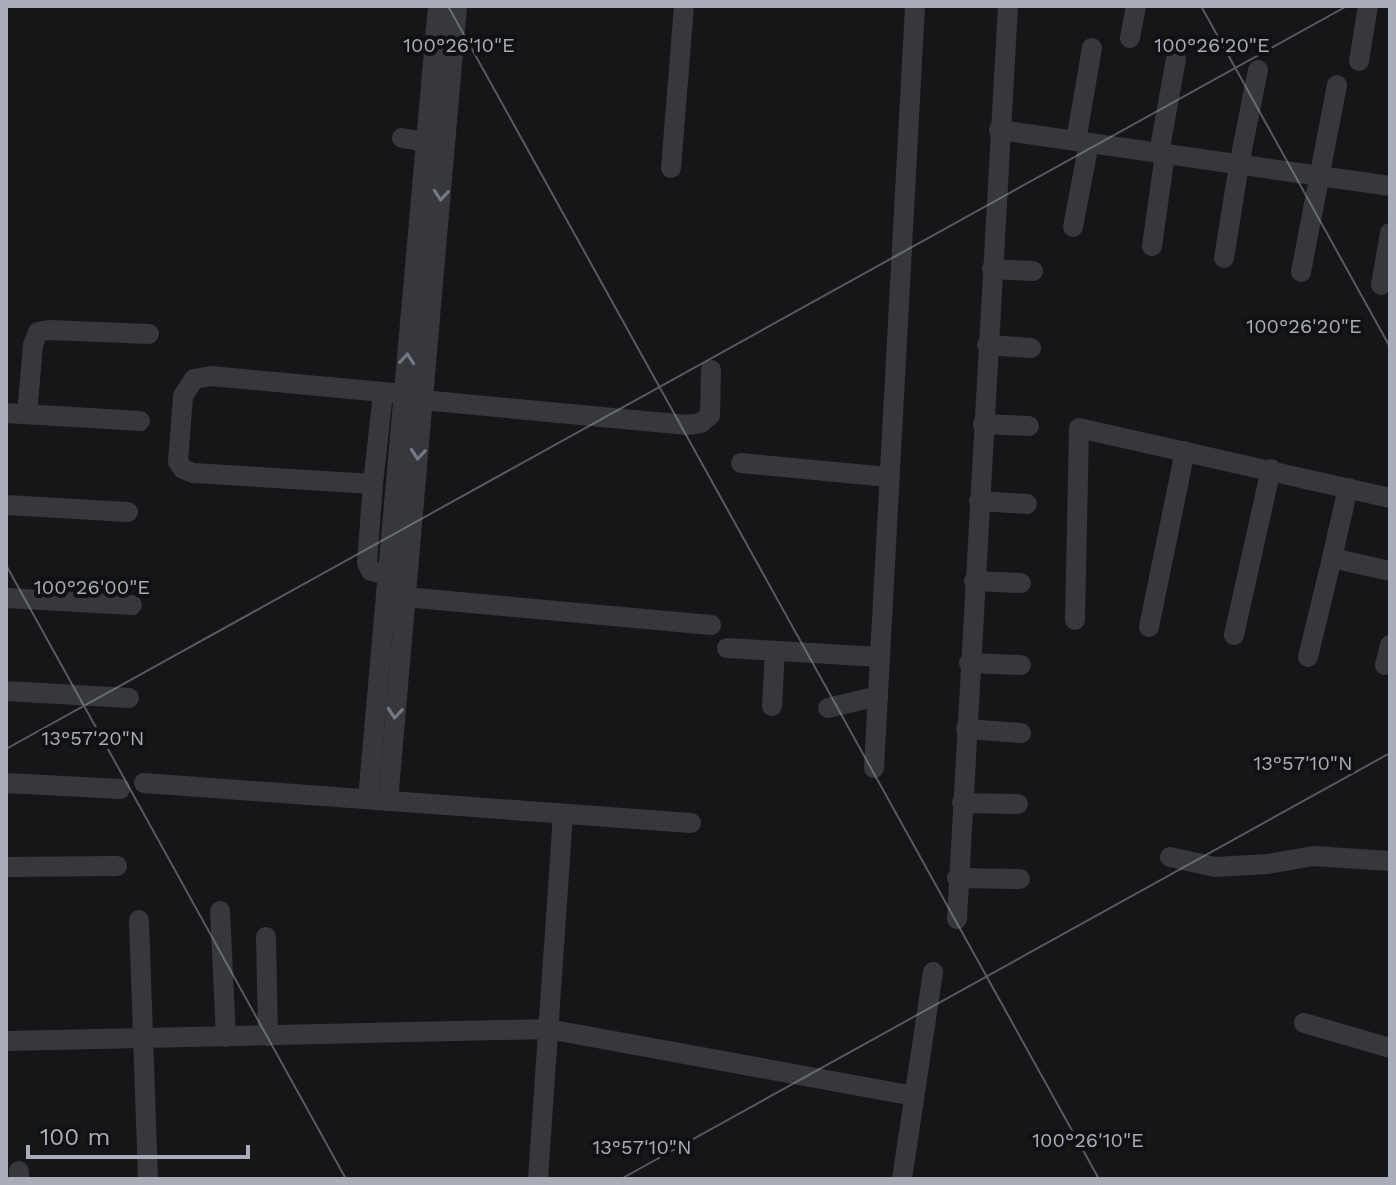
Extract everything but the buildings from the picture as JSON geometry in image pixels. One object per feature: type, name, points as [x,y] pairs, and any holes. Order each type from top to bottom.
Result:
[{"type":"street","points":[[393,589],[403,397],[428,240],[436,144],[440,89],[438,6]]},
{"type":"street","points":[[440,89],[457,6]]},
{"type":"street","points":[[671,168],[684,6]]},
{"type":"street","points":[[874,768],[915,6]]},
{"type":"street","points":[[957,919],[1008,6]]},
{"type":"street","points":[[1130,38],[1136,6]]},
{"type":"street","points":[[1359,61],[1368,6]]},
{"type":"street","points":[[1073,227],[1092,48]]},
{"type":"street","points":[[1152,246],[1176,59]]},
{"type":"street","points":[[1224,258],[1258,70]]},
{"type":"street","points":[[1301,272],[1337,85]]},
{"type":"street","points":[[999,130],[1390,186]]},
{"type":"street","points":[[402,138],[436,144]]},
{"type":"street","points":[[1381,285],[1390,233]]},
{"type":"street","points":[[992,269],[1033,271]]},
{"type":"street","points":[[140,421],[16,414],[38,332],[149,334]]},
{"type":"street","points":[[987,345],[1031,348]]},
{"type":"street","points":[[373,484],[193,473],[183,469],[178,462],[183,396],[194,379],[211,376],[687,425],[701,423],[710,415],[711,370]]},
{"type":"street","points":[[403,397],[373,484],[367,563],[371,571],[393,589],[711,625]]},
{"type":"street","points":[[378,800],[403,397]]},
{"type":"street","points":[[983,424],[1029,426]]},
{"type":"street","points":[[1075,620],[1079,428],[1390,498]]},
{"type":"street","points":[[1149,627],[1185,451]]},
{"type":"street","points":[[741,463],[888,477]]},
{"type":"street","points":[[1234,635],[1271,469]]},
{"type":"street","points":[[1308,657],[1348,488]]},
{"type":"street","points":[[979,501],[1027,504]]},
{"type":"street","points":[[6,505],[128,512]]},
{"type":"street","points":[[1332,558],[1390,571]]},
{"type":"street","points":[[974,581],[1021,583]]},
{"type":"street","points":[[6,598],[132,605]]},
{"type":"street","points":[[1385,665],[1390,645]]},
{"type":"street","points":[[727,648],[880,657]]},
{"type":"street","points":[[772,706],[775,651]]},
{"type":"street","points":[[969,663],[1021,665]]},
{"type":"street","points":[[6,691],[129,698]]},
{"type":"street","points":[[828,708],[878,696]]},
{"type":"street","points":[[966,729],[1021,733]]},
{"type":"street","points":[[6,783],[120,789]]},
{"type":"street","points":[[144,783],[691,823]]},
{"type":"street","points":[[962,803],[1018,804]]},
{"type":"street","points":[[538,1179],[563,815]]},
{"type":"street","points":[[1170,857],[1215,867],[1268,864],[1313,856],[1390,861]]},
{"type":"street","points":[[6,867],[117,866]]},
{"type":"street","points":[[957,878],[1020,879]]},
{"type":"street","points":[[220,911],[226,1037]]},
{"type":"street","points":[[139,920],[148,1179]]},
{"type":"street","points":[[266,937],[268,1036]]},
{"type":"street","points":[[902,1179],[933,972]]},
{"type":"street","points":[[1304,1023],[1390,1048]]},
{"type":"street","points":[[6,1041],[548,1029],[914,1096]]}]
